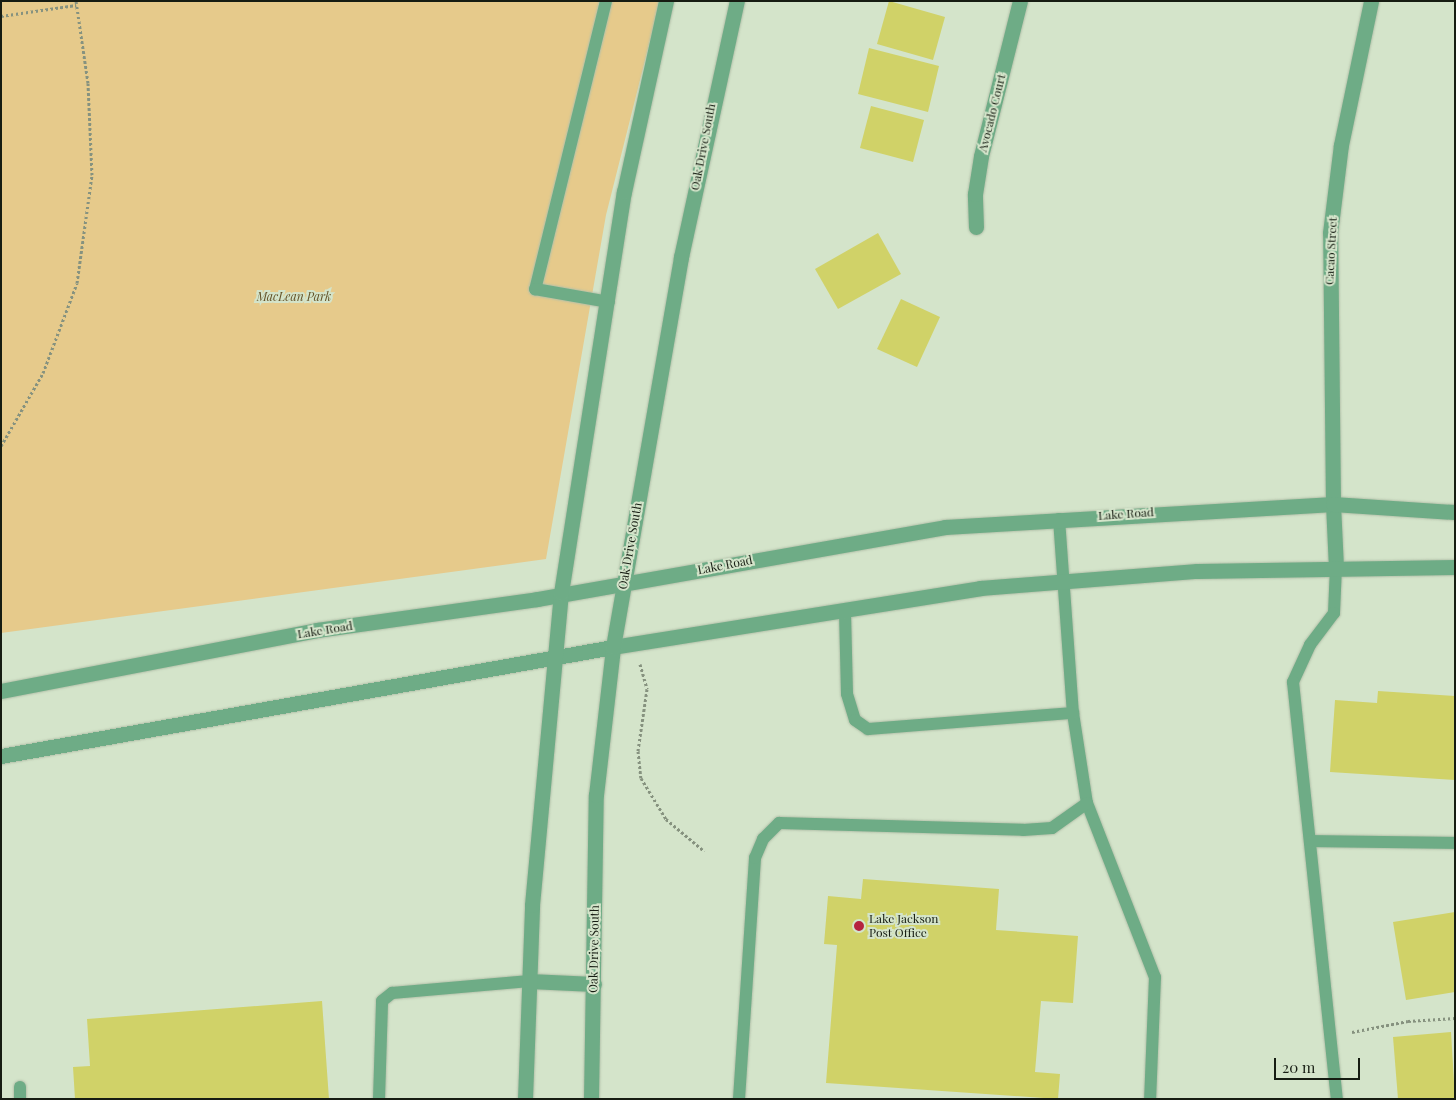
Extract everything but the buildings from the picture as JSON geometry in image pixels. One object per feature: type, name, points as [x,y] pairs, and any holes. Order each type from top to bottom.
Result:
[{"type":"street","points":[[526,1099],[529,981],[554,657],[561,593],[609,302],[624,192],[666,1]]},
{"type":"street","name":"Oak Drive South","points":[[591,1099],[596,795],[613,647],[681,257],[737,1]]},
{"type":"street","name":"Avocado Court","points":[[976,227],[974,194],[981,156],[1020,1]]},
{"type":"street","name":"Cacao Street","points":[[1336,567],[1333,504],[1330,233],[1340,145],[1371,1]]},
{"type":"street","name":"Lake Road","points":[[1,690],[317,630],[624,584],[945,527],[1333,504],[1455,512]]},
{"type":"street","points":[[1,756],[554,657],[845,612],[980,588],[1064,583],[1197,571],[1336,567],[1455,567]]},
{"type":"street","points":[[529,981],[594,984]]},
{"type":"lane","points":[[606,1],[535,289],[609,302]]},
{"type":"lane","points":[[1059,519],[1074,713],[1087,803],[1155,977],[1150,1099]]},
{"type":"lane","points":[[1336,567],[1334,614],[1310,645],[1294,682],[1313,841],[1337,1099]]},
{"type":"lane","points":[[845,612],[847,694],[855,720],[868,729],[885,730],[1074,713]]},
{"type":"lane","points":[[739,1099],[755,858],[763,839],[779,823],[1023,830],[1052,828],[1087,803]]},
{"type":"lane","points":[[1313,841],[1455,844]]},
{"type":"lane","points":[[379,1099],[378,1015],[387,997],[529,981]]},
{"type":"path","points":[[1,16],[76,3],[88,83],[92,175],[77,284],[44,372],[1,446]]},
{"type":"path","points":[[640,664],[647,689],[638,751],[641,778],[666,820],[704,851]]},
{"type":"path","points":[[1331,1036],[1408,1021],[1455,1018]]},
{"type":"green space","name":"MacLean Park","points":[[1,1],[660,1],[606,215],[546,559],[1,633]]},
{"type":"place","name":"Lake Jackson Post Office","points":[[859,926]]}]
